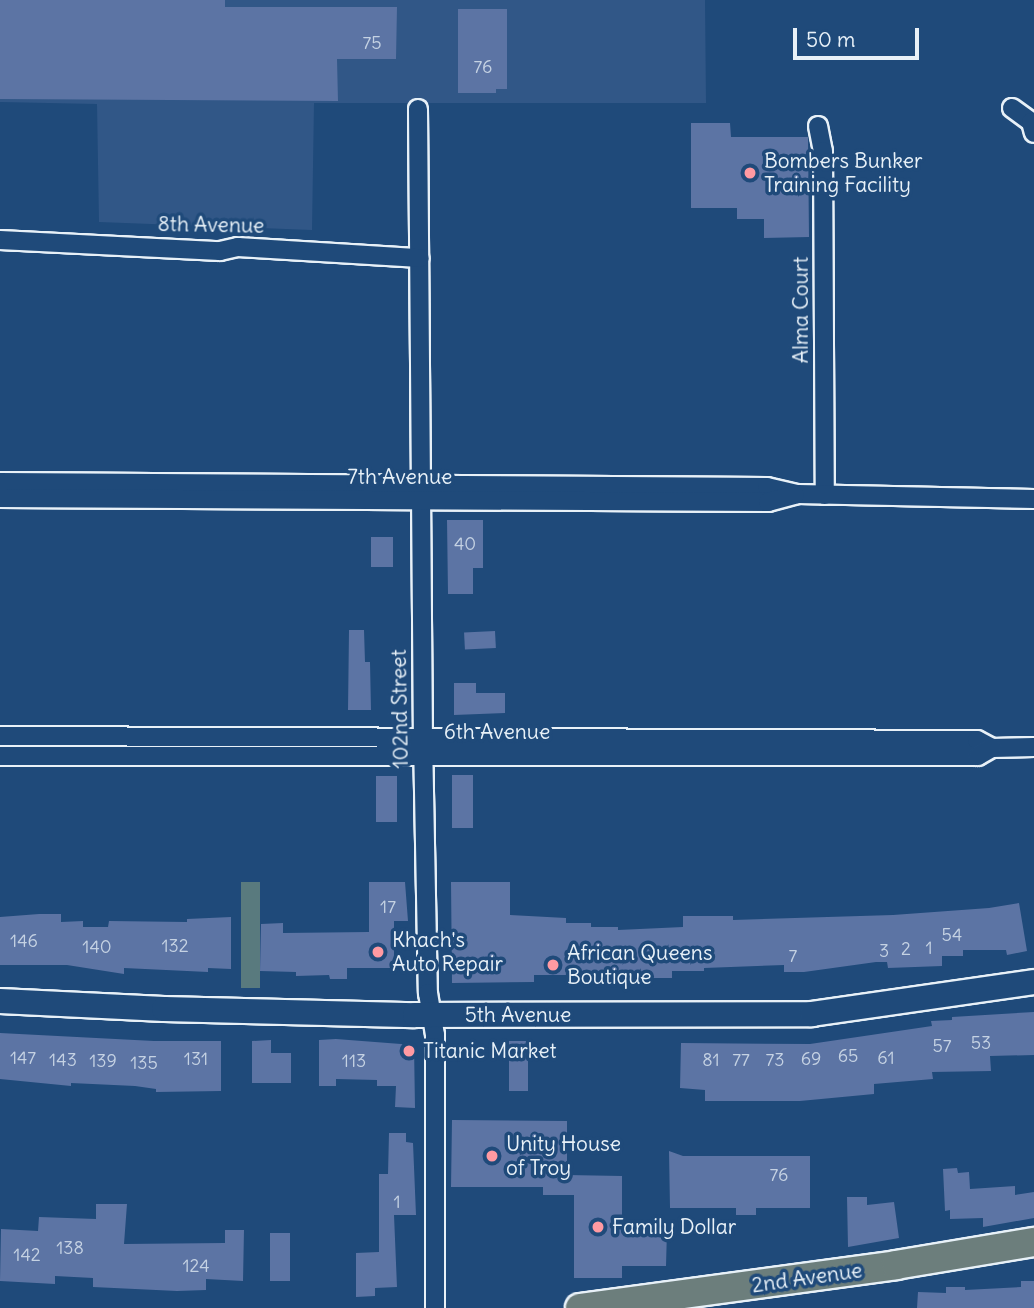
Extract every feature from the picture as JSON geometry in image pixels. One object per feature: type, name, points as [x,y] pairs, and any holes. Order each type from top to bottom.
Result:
[{"type":"main road","name":"2nd Avenue","points":[[580,1308],[896,1265],[1034,1242]]},
{"type":"street","points":[[1012,108],[1031,122],[1034,133]]},
{"type":"street","name":"102nd Street","points":[[418,109],[423,747],[428,993],[435,1035],[435,1308]]},
{"type":"street","name":"Alma Court","points":[[818,126],[823,151],[825,495]]},
{"type":"street","name":"8th Avenue","points":[[0,240],[220,251],[238,247],[420,258]]},
{"type":"street","name":"7th Avenue","points":[[0,482],[768,502],[798,494],[1034,499]]},
{"type":"street","name":"7th Avenue","points":[[0,498],[421,491]]},
{"type":"street","name":"6th Avenue","points":[[0,736],[423,747]]},
{"type":"street","name":"6th Avenue","points":[[0,755],[977,740],[992,748],[1034,747]]},
{"type":"street","name":"5th Avenue","points":[[0,1001],[164,1009],[431,1015],[812,1014],[1034,982]]},
{"type":"shaded area","points":[[0,0],[705,0],[706,103],[314,103],[312,230],[99,222],[97,104],[0,102]]},
{"type":"green space","points":[[241,882],[260,882],[260,988],[241,988]]},
{"type":"building","points":[[0,0],[225,0],[225,7],[397,7],[396,59],[337,59],[338,101],[0,99]]},
{"type":"building","points":[[458,9],[507,9],[507,89],[496,89],[496,93],[458,93]]},
{"type":"building","name":"Bombers Bunker Training Facility","points":[[691,123],[730,123],[731,137],[808,137],[809,237],[764,238],[764,219],[737,219],[737,208],[691,208]]},
{"type":"building","points":[[447,520],[483,520],[483,568],[473,568],[473,594],[448,594]]},
{"type":"building","points":[[371,537],[393,537],[393,567],[371,567]]},
{"type":"building","points":[[349,630],[364,630],[365,662],[370,662],[371,710],[348,710]]},
{"type":"building","points":[[495,631],[496,648],[465,650],[464,633]]},
{"type":"building","points":[[454,683],[476,683],[476,693],[505,693],[505,713],[454,715]]},
{"type":"building","points":[[452,775],[473,775],[473,828],[452,828]]},
{"type":"building","points":[[376,776],[397,776],[397,822],[376,822]]},
{"type":"building","points":[[369,882],[405,882],[408,921],[394,921],[394,968],[347,968],[347,979],[330,979],[329,975],[296,976],[296,972],[260,971],[261,924],[283,923],[283,933],[369,932]]},
{"type":"building","points":[[451,882],[510,882],[510,915],[566,918],[566,923],[591,923],[591,927],[618,927],[618,930],[683,927],[683,916],[733,916],[733,920],[893,915],[989,908],[1019,903],[1027,951],[1007,955],[1006,950],[963,950],[963,956],[942,956],[942,966],[888,968],[887,962],[876,962],[804,972],[784,972],[784,965],[704,968],[704,971],[672,971],[672,978],[645,978],[645,982],[622,982],[622,976],[592,976],[592,985],[569,985],[569,975],[534,975],[534,982],[452,983]]},
{"type":"building","points":[[61,914],[61,922],[83,921],[83,927],[108,927],[109,921],[187,922],[187,919],[231,917],[231,969],[208,968],[208,972],[124,968],[124,974],[67,965],[0,965],[0,917]]},
{"type":"building","points":[[1034,1012],[1034,1055],[990,1056],[991,1071],[932,1072],[933,1079],[874,1084],[874,1094],[800,1101],[705,1101],[705,1090],[680,1088],[681,1043],[810,1044],[932,1026],[931,1021],[952,1020],[952,1017]]},
{"type":"building","points":[[0,1033],[154,1041],[221,1041],[221,1091],[156,1092],[156,1089],[135,1086],[71,1083],[71,1086],[0,1079]]},
{"type":"building","points":[[271,1040],[271,1053],[291,1053],[291,1083],[252,1083],[252,1041]]},
{"type":"building","points":[[319,1040],[414,1045],[415,1108],[395,1107],[396,1086],[377,1086],[377,1080],[336,1079],[336,1086],[319,1086]]},
{"type":"building","points":[[509,1041],[528,1041],[528,1091],[509,1091]]},
{"type":"building","points":[[452,1120],[567,1121],[567,1175],[622,1176],[622,1230],[667,1230],[666,1266],[622,1266],[622,1278],[574,1278],[574,1195],[543,1195],[543,1187],[451,1187]]},
{"type":"building","points":[[389,1133],[406,1133],[406,1142],[413,1143],[416,1215],[394,1215],[397,1287],[375,1288],[375,1296],[356,1297],[356,1253],[379,1252],[379,1174],[388,1174]]},
{"type":"building","points":[[669,1151],[683,1156],[810,1156],[810,1208],[756,1208],[756,1215],[736,1215],[736,1208],[670,1208]]},
{"type":"building","points":[[957,1168],[958,1173],[969,1172],[970,1189],[1015,1186],[1015,1195],[1034,1192],[1034,1218],[983,1227],[983,1218],[950,1219],[950,1210],[945,1211],[943,1169]]},
{"type":"building","points":[[847,1197],[867,1197],[867,1205],[894,1202],[899,1238],[848,1247]]},
{"type":"building","points":[[96,1204],[127,1204],[124,1244],[225,1243],[225,1230],[244,1230],[243,1281],[206,1279],[206,1290],[177,1291],[93,1287],[93,1278],[55,1276],[55,1284],[0,1281],[1,1229],[38,1231],[39,1217],[96,1219]]},
{"type":"building","points":[[270,1233],[290,1233],[290,1281],[270,1281]]},
{"type":"building","points":[[1021,1281],[1034,1281],[1034,1308],[917,1308],[918,1292],[946,1293],[946,1287],[965,1287],[965,1290],[1021,1287]]},
{"type":"place","name":"Bombers Bunker Training Facility","points":[[750,173]]},
{"type":"place","name":"Khach's Auto Repair","points":[[378,952]]},
{"type":"place","name":"African Queens Boutique","points":[[553,965]]},
{"type":"place","name":"Titanic Market","points":[[409,1051]]},
{"type":"place","name":"Unity House of Troy","points":[[492,1156]]},
{"type":"place","name":"Family Dollar","points":[[598,1227]]}]
